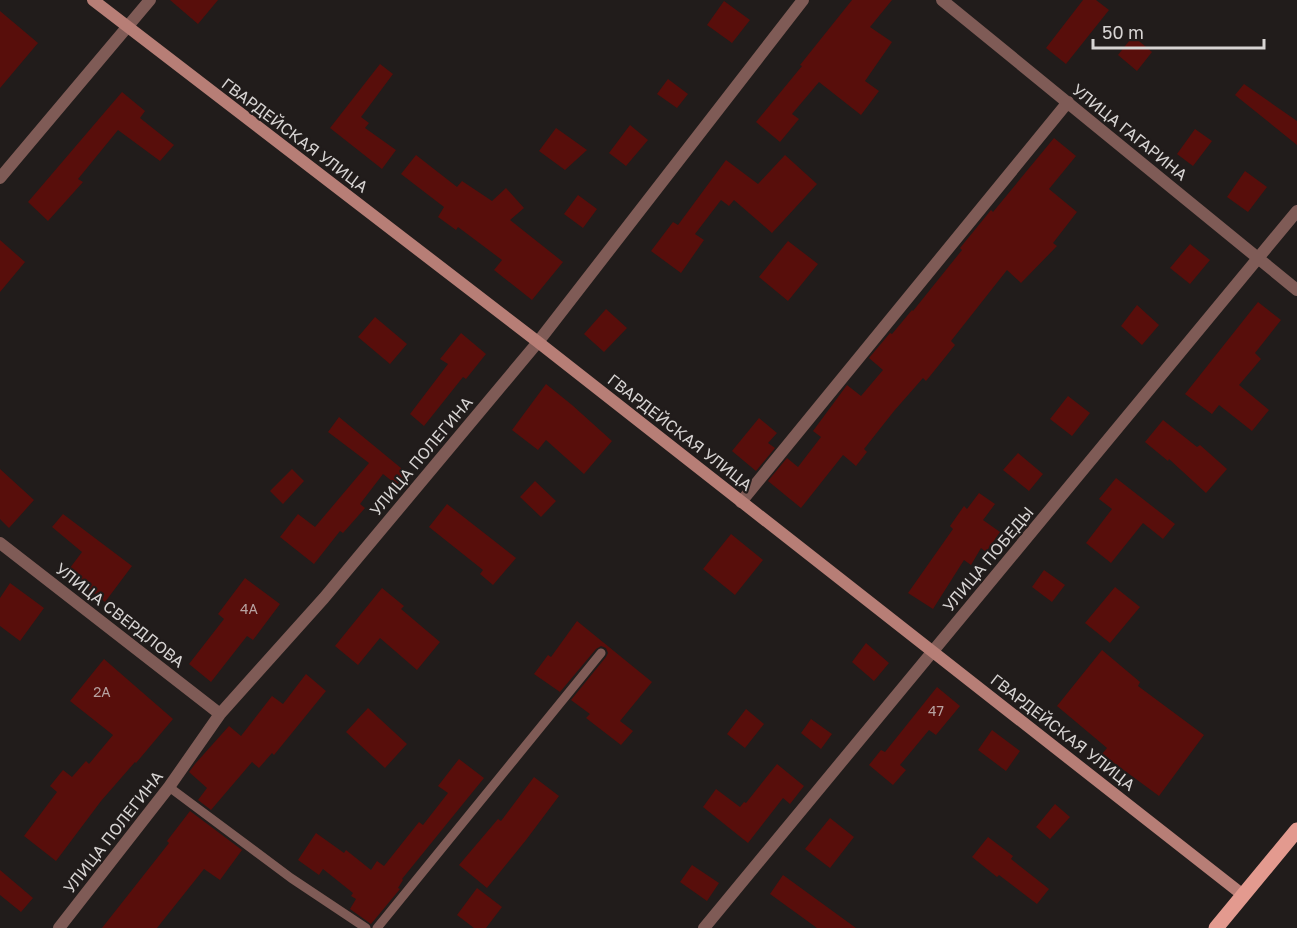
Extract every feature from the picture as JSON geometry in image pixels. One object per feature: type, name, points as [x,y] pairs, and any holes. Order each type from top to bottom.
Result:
[{"type":"main road","points":[[1215,928],[1297,830]]},
{"type":"street","name":"ГВАРДЕЙСКАЯ УЛИЦА","points":[[93,0],[538,342],[1243,895]]},
{"type":"street","points":[[0,178],[150,0]]},
{"type":"street","name":"УЛИЦА ПОЛЕГИНА","points":[[58,928],[169,787],[220,714],[324,598],[538,342],[802,0]]},
{"type":"street","name":"УЛИЦА ГАГАРИНА","points":[[942,0],[1297,290]]},
{"type":"street","points":[[741,502],[1068,102]]},
{"type":"street","name":"УЛИЦА ПОБЕДЫ","points":[[704,928],[1297,211]]},
{"type":"street","name":"УЛИЦА СВЕРДЛОВА","points":[[0,543],[220,714]]},
{"type":"lane","points":[[377,928],[600,653]]},
{"type":"lane","points":[[169,787],[291,878],[366,928]]},
{"type":"building","points":[[170,0],[218,0],[198,24]]},
{"type":"building","points":[[852,0],[892,0],[870,27],[892,42],[865,81],[879,91],[861,115],[819,82],[792,114],[799,119],[780,142],[756,122]]},
{"type":"building","points":[[1083,0],[1096,0],[1109,10],[1066,64],[1046,48]]},
{"type":"building","points":[[724,1],[750,20],[732,43],[707,25]]},
{"type":"building","points":[[0,11],[38,43],[0,88]]},
{"type":"building","points":[[1133,36],[1152,52],[1137,71],[1118,55]]},
{"type":"building","points":[[380,64],[393,74],[361,117],[369,123],[365,128],[396,150],[382,169],[330,128]]},
{"type":"building","points":[[668,79],[688,94],[677,108],[657,94]]},
{"type":"building","points":[[1244,84],[1297,121],[1297,145],[1235,95]]},
{"type":"building","points":[[122,92],[145,111],[140,118],[174,145],[160,161],[118,130],[78,179],[83,182],[48,221],[28,202]]},
{"type":"building","points":[[630,125],[648,140],[626,166],[609,153]]},
{"type":"building","points":[[556,128],[587,150],[565,170],[539,151]]},
{"type":"building","points":[[1195,129],[1212,141],[1193,166],[1177,154]]},
{"type":"building","points":[[1054,138],[1076,156],[1049,189],[1077,212],[1053,243],[1057,246],[1021,283],[1007,270],[951,341],[955,345],[926,381],[923,378],[894,411],[864,449],[867,452],[856,466],[843,455],[801,508],[768,481],[787,458],[798,467],[821,437],[813,431],[847,385],[861,396],[883,370],[869,358],[913,311],[962,250],[960,248]]},
{"type":"building","points":[[416,155],[457,187],[462,181],[492,201],[506,188],[524,208],[510,220],[563,262],[532,300],[494,270],[502,260],[458,227],[456,230],[438,217],[444,207],[401,174]]},
{"type":"building","points":[[785,155],[817,184],[772,233],[734,200],[729,206],[721,200],[695,234],[704,240],[681,273],[651,251],[673,222],[678,225],[726,160],[758,184]]},
{"type":"building","points":[[1245,171],[1267,187],[1248,212],[1227,197]]},
{"type":"building","points":[[578,195],[597,209],[583,228],[564,214]]},
{"type":"building","points":[[0,240],[25,262],[0,292]]},
{"type":"building","points":[[788,241],[818,264],[788,301],[759,277]]},
{"type":"building","points":[[1190,244],[1210,260],[1190,284],[1170,268]]},
{"type":"building","points":[[1258,302],[1281,320],[1255,353],[1261,359],[1239,385],[1269,410],[1252,431],[1219,405],[1212,414],[1185,394]]},
{"type":"building","points":[[1137,305],[1159,325],[1142,345],[1121,326]]},
{"type":"building","points":[[606,309],[627,328],[604,352],[584,334]]},
{"type":"building","points":[[375,317],[407,344],[390,364],[358,337]]},
{"type":"building","points":[[461,333],[486,354],[466,379],[463,377],[424,426],[410,414],[448,364],[440,359]]},
{"type":"building","points":[[546,384],[612,441],[584,474],[546,440],[538,450],[512,430]]},
{"type":"building","points":[[1068,396],[1090,413],[1072,436],[1050,419]]},
{"type":"building","points":[[339,417],[407,473],[397,485],[383,474],[360,504],[365,508],[343,533],[340,531],[314,564],[280,537],[298,514],[315,527],[369,463],[328,432]]},
{"type":"building","points":[[759,418],[777,433],[768,443],[775,448],[756,471],[732,451]]},
{"type":"building","points":[[1163,420],[1197,447],[1200,445],[1227,469],[1206,493],[1169,459],[1168,461],[1145,442]]},
{"type":"building","points":[[1018,453],[1043,474],[1029,491],[1003,470]]},
{"type":"building","points":[[0,469],[34,500],[9,528],[0,519]]},
{"type":"building","points":[[292,469],[304,481],[283,504],[270,491]]},
{"type":"building","points":[[1116,478],[1175,524],[1163,539],[1143,523],[1111,563],[1086,543],[1112,509],[1099,499]]},
{"type":"building","points":[[535,481],[556,501],[541,517],[520,497]]},
{"type":"building","points":[[979,493],[995,504],[983,520],[1000,532],[986,552],[981,548],[971,565],[964,560],[933,609],[908,593],[953,529],[950,526],[964,506],[967,509]]},
{"type":"building","points":[[447,504],[516,558],[493,585],[480,574],[483,570],[429,527]]},
{"type":"building","points":[[63,514],[132,566],[105,602],[67,572],[82,552],[52,527]]},
{"type":"building","points":[[731,534],[763,560],[735,595],[703,569]]},
{"type":"building","points":[[1044,570],[1065,585],[1052,602],[1032,587]]},
{"type":"building","points":[[245,578],[280,604],[253,640],[247,636],[211,682],[189,664],[224,619],[218,614]]},
{"type":"building","points":[[10,583],[44,608],[20,641],[0,626],[0,598]]},
{"type":"building","points":[[1115,587],[1140,607],[1110,643],[1085,623]]},
{"type":"building","points":[[382,588],[404,606],[401,609],[440,642],[417,670],[380,638],[358,665],[335,646]]},
{"type":"building","points":[[577,621],[652,682],[620,721],[633,731],[621,745],[586,718],[590,714],[571,700],[606,657],[608,653],[606,648],[601,646],[596,649],[560,692],[534,674],[548,655],[551,657]]},
{"type":"building","points":[[866,643],[889,663],[874,681],[852,662]]},
{"type":"building","points":[[1102,650],[1140,682],[1138,686],[1204,735],[1159,796],[1102,754],[1107,748],[1057,706]]},
{"type":"building","points":[[104,659],[173,719],[101,801],[56,861],[24,836],[57,792],[50,786],[63,770],[72,777],[86,761],[89,764],[113,735],[70,701]]},
{"type":"building","points":[[306,674],[326,691],[274,755],[272,753],[259,768],[252,762],[211,810],[198,800],[207,788],[189,772],[195,764],[229,726],[241,736],[272,696],[283,704]]},
{"type":"building","points":[[937,687],[960,706],[936,735],[929,730],[900,765],[906,770],[893,785],[869,765],[881,750],[885,752]]},
{"type":"building","points":[[368,708],[407,744],[385,768],[346,732]]},
{"type":"building","points":[[746,709],[764,724],[745,748],[727,734]]},
{"type":"building","points":[[811,719],[832,734],[821,749],[801,733]]},
{"type":"building","points":[[992,730],[1020,751],[1006,771],[978,750]]},
{"type":"building","points":[[459,759],[484,778],[402,879],[398,888],[400,889],[371,924],[350,909],[356,899],[351,896],[353,893],[323,869],[319,875],[298,860],[316,833],[344,853],[346,850],[371,870],[377,861],[384,866],[419,822],[423,825],[448,793],[438,786]]},
{"type":"building","points":[[777,764],[804,786],[790,804],[783,798],[748,843],[703,807],[716,789],[740,807],[744,802],[746,803]]},
{"type":"building","points":[[534,777],[559,796],[487,888],[459,865],[498,819],[501,821]]},
{"type":"building","points":[[1055,804],[1070,817],[1050,839],[1036,827]]},
{"type":"building","points":[[190,811],[242,850],[220,880],[204,869],[157,928],[102,928],[169,843],[167,841]]},
{"type":"building","points":[[830,818],[854,837],[830,868],[805,849]]},
{"type":"building","points":[[988,837],[1013,856],[1011,859],[1049,889],[1037,904],[972,857]]},
{"type":"building","points":[[692,865],[719,883],[707,901],[680,882]]},
{"type":"building","points":[[0,870],[33,898],[21,912],[0,895]]},
{"type":"building","points":[[783,875],[856,928],[817,928],[770,894]]},
{"type":"building","points":[[477,888],[502,907],[486,928],[474,928],[457,915]]}]
